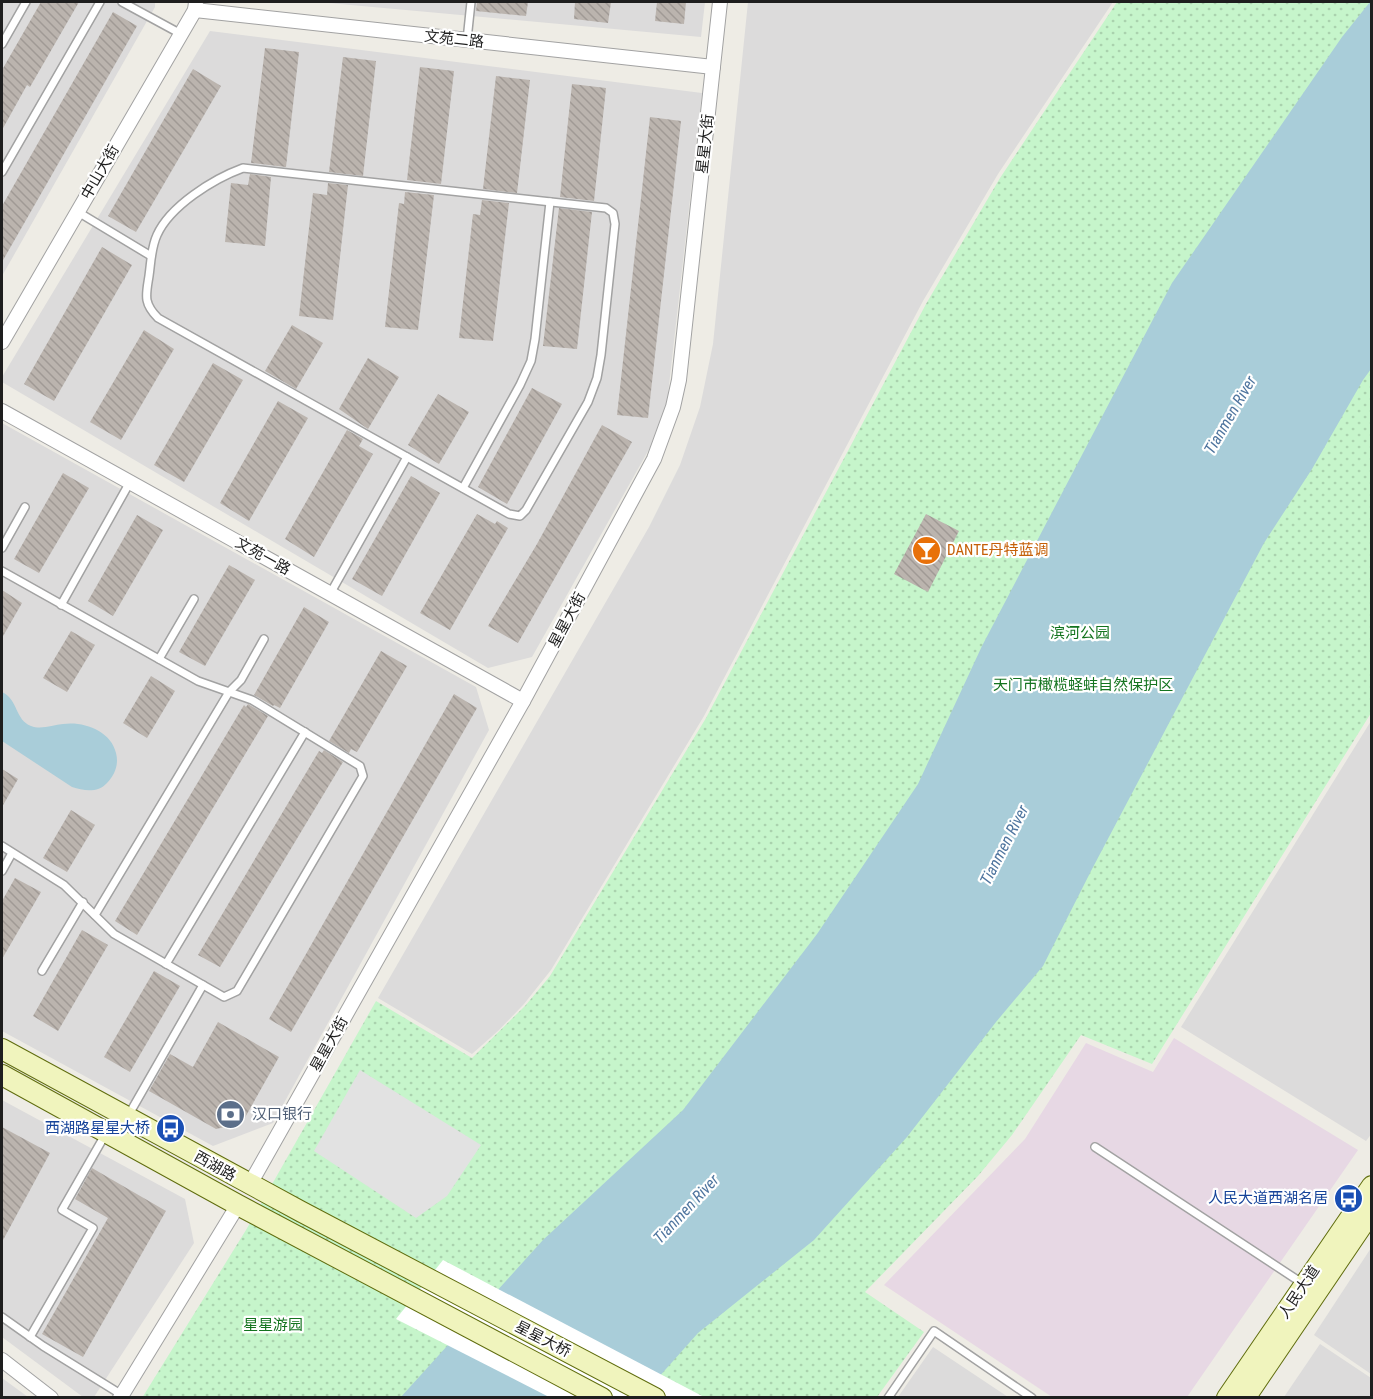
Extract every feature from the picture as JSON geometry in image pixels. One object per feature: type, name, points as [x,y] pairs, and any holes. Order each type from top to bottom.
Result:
[{"type":"main road","name":"西湖路","points":[[2,1048],[430,1281]]},
{"type":"main road","name":"西湖路","points":[[2,1075],[238,1205],[417,1300]]},
{"type":"main road","name":"人民大道","points":[[1227,1398],[1371,1188]]},
{"type":"main road","name":"人民大道","points":[[1245,1398],[1371,1211]]},
{"type":"main road","name":"星星大桥","points":[[430,1281],[655,1398]]},
{"type":"main road","name":"星星大桥","points":[[417,1300],[602,1398]]},
{"type":"street","name":"星星大街","points":[[250,1185],[524,701],[654,459],[673,407],[679,380],[720,2]]},
{"type":"street","name":"中山大街","points":[[2,342],[196,6]]},
{"type":"street","name":"文苑二路","points":[[196,6],[467,40],[713,67]]},
{"type":"street","name":"文苑一路","points":[[2,411],[524,701]]},
{"type":"street","points":[[121,1396],[238,1205]]},
{"type":"street","points":[[2,1360],[51,1398]]},
{"type":"lane","points":[[2,44],[26,2]]},
{"type":"lane","points":[[2,172],[100,2]]},
{"type":"lane","points":[[122,2],[181,34]]},
{"type":"lane","points":[[467,40],[471,2]]},
{"type":"lane","points":[[243,168],[550,202],[606,208],[613,213],[615,224],[597,378],[588,402],[526,510],[520,516],[509,514],[158,318],[150,309],[146,298],[156,236],[168,217],[182,202],[243,168]]},
{"type":"lane","points":[[463,488],[531,361],[550,202]]},
{"type":"lane","points":[[78,212],[151,256]]},
{"type":"lane","points":[[330,594],[407,457]]},
{"type":"lane","points":[[61,604],[129,482]]},
{"type":"lane","points":[[2,548],[25,507]]},
{"type":"lane","points":[[2,571],[198,681],[252,700],[360,766],[363,776],[237,991],[224,997],[114,934],[54,878],[2,846]]},
{"type":"lane","points":[[159,659],[194,599]]},
{"type":"lane","points":[[95,915],[264,639]]},
{"type":"lane","points":[[166,964],[305,732]]},
{"type":"lane","points":[[2,871],[12,853]]},
{"type":"lane","points":[[42,971],[82,902]]},
{"type":"lane","points":[[127,1117],[203,985]]},
{"type":"lane","points":[[30,1337],[93,1228],[62,1209],[106,1132]]},
{"type":"lane","points":[[1095,1147],[1304,1285]]},
{"type":"lane","points":[[2,1317],[121,1396]]},
{"type":"lane","points":[[888,1398],[934,1331],[1032,1398]]},
{"type":"shaded area","points":[[2,2],[155,2],[155,7],[2,276]]},
{"type":"shaded area","points":[[318,2],[705,2],[701,37]]},
{"type":"shaded area","points":[[748,2],[1113,2],[998,174],[923,301],[704,716],[551,970],[524,1004],[472,1054],[378,998],[649,527],[680,465],[700,407],[713,344]]},
{"type":"shaded area","points":[[210,31],[702,93],[665,421],[532,657],[488,668],[2,382],[2,377]]},
{"type":"shaded area","points":[[2,423],[476,687],[489,730],[273,1123],[213,1146],[2,1031]]},
{"type":"shaded area","points":[[1371,721],[1372,1133],[1366,1141],[1181,1027]]},
{"type":"shaded area","points":[[1174,1038],[1358,1150],[1187,1397],[1052,1397],[884,1285],[1025,1139],[1086,1043],[1153,1072]]},
{"type":"shaded area","points":[[360,1070],[481,1145],[447,1196],[416,1218],[314,1151]]},
{"type":"shaded area","points":[[2,1100],[185,1199],[194,1243],[94,1397],[83,1397],[2,1337]]},
{"type":"shaded area","points":[[1371,1248],[1371,1374],[1314,1335]]},
{"type":"shaded area","points":[[1320,1344],[1371,1378],[1371,1397],[1284,1397]]},
{"type":"shaded area","points":[[933,1347],[1008,1397],[898,1397]]},
{"type":"shaded area","points":[[2,1378],[28,1397],[2,1397]]},
{"type":"green space","name":"滨河公园","points":[[1117,2],[1371,2],[1371,713],[1152,1064],[1081,1035],[1012,1135],[978,1176],[865,1292],[924,1332],[877,1397],[142,1398],[246,1230],[376,1001],[472,1058],[525,1006],[550,976],[706,718],[926,304],[1000,178]]},
{"type":"water","name":"天门市橄榄蛏蚌自然保护区","points":[[1370,2],[1371,369],[1312,469],[1264,543],[1043,966],[996,1022],[907,1137],[814,1240],[698,1333],[641,1397],[400,1398],[543,1240],[683,1110],[817,934],[918,784],[982,646],[1172,283],[1342,37]]},
{"type":"water","points":[[2,692],[11,699],[22,719],[31,726],[43,727],[71,723],[88,726],[103,733],[113,745],[117,757],[116,769],[110,780],[95,790],[72,787],[2,741]]},
{"type":"pier","points":[[443,1260],[704,1397],[549,1397],[396,1319]]},
{"type":"building","points":[[41,2],[79,2],[30,87],[27,85],[2,130],[2,70]]},
{"type":"building","points":[[477,2],[528,2],[526,16],[476,11]]},
{"type":"building","points":[[575,2],[611,2],[608,23],[574,19]]},
{"type":"building","points":[[657,2],[686,2],[684,24],[655,21]]},
{"type":"building","points":[[113,12],[137,26],[2,262],[2,206]]},
{"type":"building","points":[[265,48],[299,52],[286,167],[251,163]]},
{"type":"building","points":[[343,57],[376,61],[363,176],[329,172]]},
{"type":"building","points":[[420,67],[454,71],[441,184],[407,180]]},
{"type":"building","points":[[193,69],[221,86],[136,232],[108,216]]},
{"type":"building","points":[[496,76],[530,80],[517,193],[483,189]]},
{"type":"building","points":[[572,84],[606,88],[594,201],[560,197]]},
{"type":"building","points":[[650,117],[681,121],[648,418],[617,415]]},
{"type":"building","points":[[250,174],[271,177],[265,246],[225,242],[231,183],[248,185]]},
{"type":"building","points":[[328,183],[348,185],[333,320],[299,316],[313,193],[327,195]]},
{"type":"building","points":[[405,192],[434,195],[418,330],[385,327],[399,203],[404,204]]},
{"type":"building","points":[[482,200],[509,203],[493,341],[459,338],[473,214],[480,215]]},
{"type":"building","points":[[559,208],[592,212],[577,349],[543,346]]},
{"type":"building","points":[[102,247],[132,265],[54,401],[24,384]]},
{"type":"building","points":[[292,325],[323,343],[296,389],[265,371]]},
{"type":"building","points":[[144,330],[174,349],[121,440],[90,422]]},
{"type":"building","points":[[368,358],[399,377],[368,429],[339,409]]},
{"type":"building","points":[[213,363],[243,380],[184,482],[154,465]]},
{"type":"building","points":[[532,388],[562,404],[507,504],[478,487]]},
{"type":"building","points":[[438,394],[469,412],[439,464],[408,445]]},
{"type":"building","points":[[278,401],[308,418],[249,521],[220,503]]},
{"type":"building","points":[[602,425],[632,442],[518,643],[488,626],[537,544]]},
{"type":"building","points":[[347,430],[363,439],[359,446],[373,454],[314,557],[285,539]]},
{"type":"building","points":[[63,473],[89,488],[39,573],[14,559]]},
{"type":"building","points":[[411,476],[440,493],[382,596],[352,579]]},
{"type":"building","points":[[477,514],[495,524],[497,521],[508,528],[450,630],[420,613]]},
{"type":"building","points":[[926,514],[959,531],[928,592],[894,574]]},
{"type":"building","points":[[137,515],[163,530],[113,616],[88,601]]},
{"type":"building","points":[[229,565],[255,580],[205,666],[179,652]]},
{"type":"building","points":[[2,590],[22,603],[2,638]]},
{"type":"building","points":[[304,607],[329,622],[280,708],[254,695]]},
{"type":"building","points":[[71,631],[95,645],[67,692],[43,678]]},
{"type":"building","points":[[381,651],[407,666],[357,752],[351,749],[349,753],[329,741]]},
{"type":"building","points":[[151,676],[175,691],[147,738],[123,723]]},
{"type":"building","points":[[454,694],[477,708],[291,1032],[269,1019]]},
{"type":"building","points":[[248,704],[268,716],[137,935],[115,921],[244,705],[246,707]]},
{"type":"building","points":[[324,750],[343,762],[220,967],[198,955],[319,751],[322,753]]},
{"type":"building","points":[[2,769],[18,779],[2,807]]},
{"type":"building","points":[[71,810],[95,825],[67,872],[43,858]]},
{"type":"building","points":[[15,878],[41,892],[2,959],[2,901]]},
{"type":"building","points":[[82,930],[108,945],[58,1031],[33,1016]]},
{"type":"building","points":[[154,971],[180,986],[130,1072],[104,1057]]},
{"type":"building","points":[[218,1022],[279,1057],[242,1123],[216,1129],[149,1091],[170,1054],[193,1067]]},
{"type":"building","points":[[2,1127],[50,1153],[2,1242]]},
{"type":"building","points":[[92,1168],[166,1211],[83,1357],[42,1334],[108,1218],[75,1199]]},
{"type":"place","name":"DANTE丹特蓝调","points":[[926,550]]},
{"type":"place","name":"汉口银行","points":[[231,1114]]},
{"type":"place","name":"西湖路星星大桥","points":[[171,1128]]},
{"type":"place","name":"人民大道西湖名居","points":[[1349,1198]]},
{"type":"water label","name":"Tianmen River","points":[[1230,415]]},
{"type":"water label","name":"Tianmen River","points":[[1004,845]]},
{"type":"water label","name":"Tianmen River","points":[[686,1209]]},
{"type":"park label","name":"星星游园","points":[[273,1325]]}]
